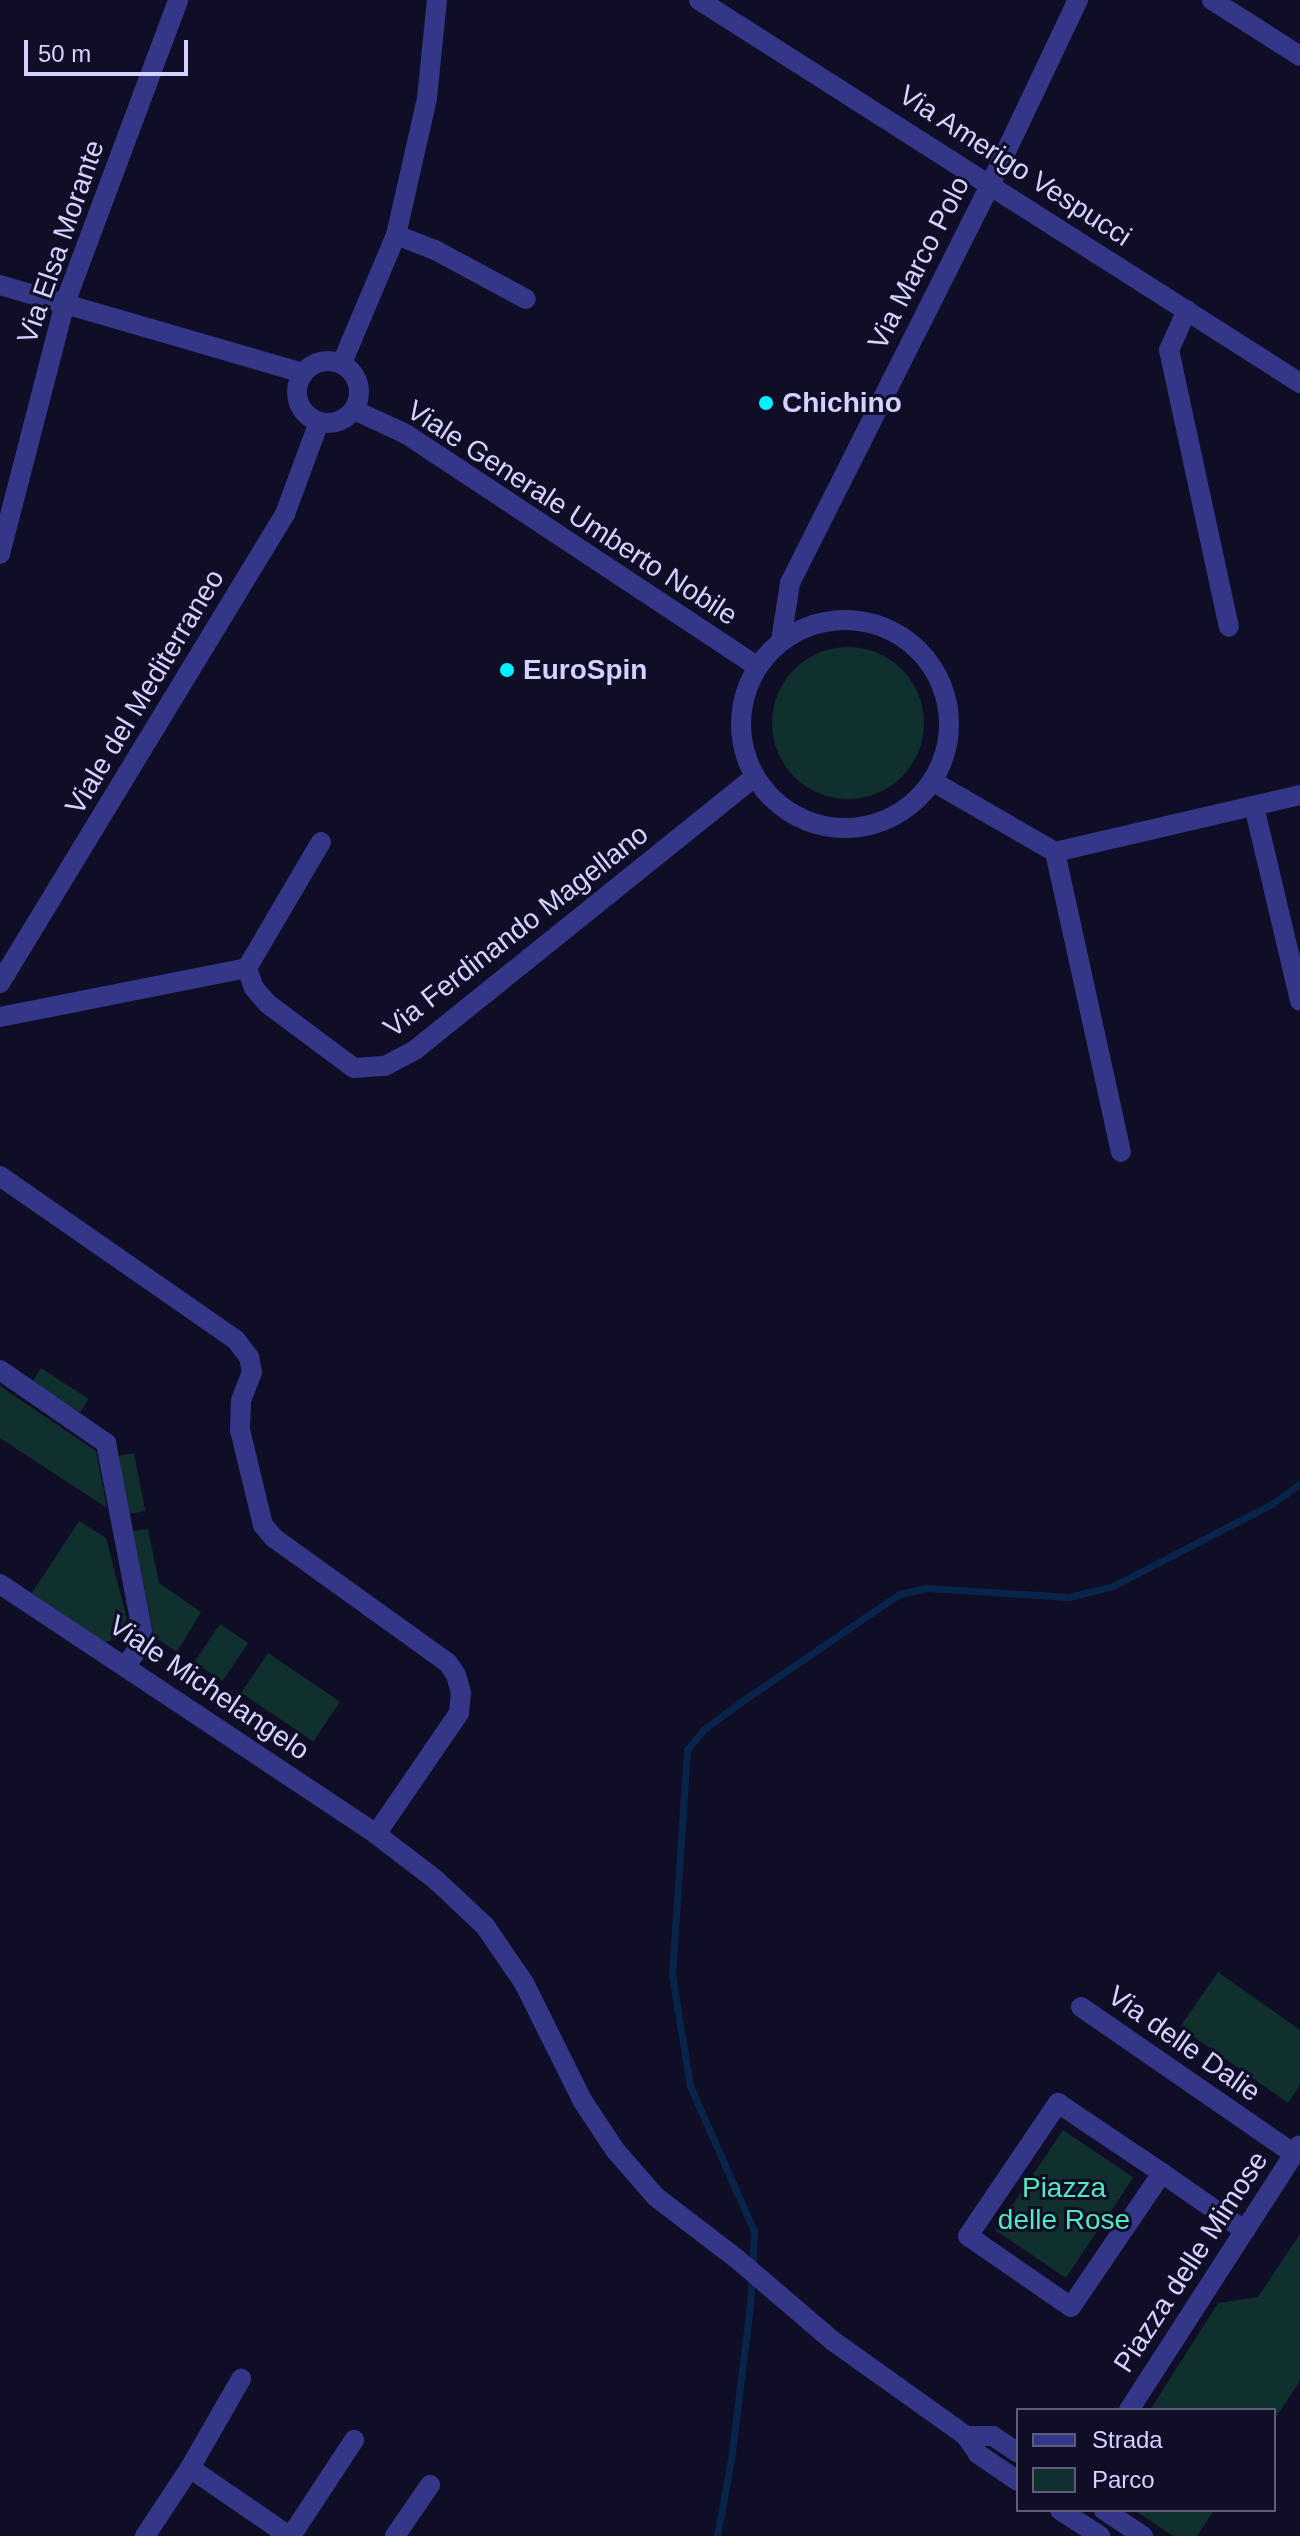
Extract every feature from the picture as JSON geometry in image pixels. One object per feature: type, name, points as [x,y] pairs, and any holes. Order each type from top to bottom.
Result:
[{"type":"street","name":"Via Elsa Morante","points":[[0,554],[65,303],[178,0]]},
{"type":"street","points":[[342,363],[396,235],[427,98],[437,0]]},
{"type":"street","name":"Via Amerigo Vespucci","points":[[699,0],[991,183],[1300,383]]},
{"type":"street","name":"Via Marco Polo","points":[[781,641],[790,583],[991,183],[1078,0]]},
{"type":"street","points":[[1212,0],[1300,56]]},
{"type":"street","points":[[396,235],[435,250],[526,299]]},
{"type":"street","points":[[0,285],[303,373]]},
{"type":"street","points":[[1187,310],[1169,350],[1229,627]]},
{"type":"street","points":[[321,361],[342,363],[357,378],[359,400],[354,410],[339,421],[319,422],[303,410],[298,401],[298,382],[303,373],[321,361]]},
{"type":"street","name":"Viale Generale Umberto Nobile","points":[[354,410],[406,434],[757,666]]},
{"type":"street","name":"Viale del Mediterraneo","points":[[0,983],[278,526],[319,422]]},
{"type":"street","points":[[841,619],[873,623],[902,636],[918,651],[942,687],[949,718],[945,751],[932,781],[912,803],[887,819],[858,827],[828,827],[799,817],[774,801],[755,777],[744,750],[741,722],[745,693],[757,666],[781,641],[809,625],[841,619]]},
{"type":"street","name":"Via Ferdinando Magellano","points":[[247,968],[254,988],[268,1004],[354,1068],[385,1066],[415,1050],[755,777]]},
{"type":"street","points":[[932,781],[1055,852],[1300,795]]},
{"type":"street","points":[[1254,806],[1300,1001]]},
{"type":"street","points":[[0,1017],[247,968],[321,842]]},
{"type":"street","points":[[1055,852],[1121,1152]]},
{"type":"street","points":[[0,1176],[236,1340],[249,1357],[252,1372],[241,1401],[240,1430],[263,1525],[274,1538],[448,1663],[456,1675],[461,1693],[459,1713],[381,1838]]},
{"type":"street","points":[[0,1370],[106,1443],[144,1641],[125,1666]]},
{"type":"street","name":"Viale Michelangelo","points":[[3,1593],[125,1666],[381,1838],[485,1926],[524,1983],[582,2100],[615,2150],[656,2197],[737,2259],[833,2341],[966,2436]]},
{"type":"street","name":"Via delle Dalie","points":[[1081,2007],[1297,2150]]},
{"type":"street","points":[[1162,2173],[1071,2307],[968,2236],[1058,2103],[1162,2173],[1245,2231]]},
{"type":"street","name":"Piazza delle Mimose","points":[[1130,2408],[1297,2150]]},
{"type":"street","points":[[145,2536],[190,2468],[241,2379]]},
{"type":"street","points":[[966,2436],[993,2436],[1016,2452]]},
{"type":"street","points":[[966,2436],[978,2454],[1016,2480]]},
{"type":"street","points":[[190,2468],[290,2536],[354,2440]]},
{"type":"street","points":[[395,2536],[430,2485]]},
{"type":"street","points":[[1064,2512],[1098,2535],[1107,2512],[1143,2536]]},
{"type":"green space","points":[[848,647],[877,653],[902,669],[918,694],[924,723],[918,752],[902,777],[877,793],[848,799],[819,793],[794,777],[778,752],[772,723],[778,694],[794,669],[819,653]]},
{"type":"green space","points":[[41,1368],[89,1399],[80,1412],[32,1381]]},
{"type":"green space","points":[[0,1386],[96,1451],[107,1508],[0,1438]]},
{"type":"green space","points":[[134,1453],[145,1511],[130,1514],[118,1456]]},
{"type":"green space","points":[[79,1521],[106,1538],[127,1619],[117,1639],[105,1642],[32,1593]]},
{"type":"green space","points":[[148,1529],[159,1583],[201,1612],[177,1652],[154,1637],[133,1531]]},
{"type":"green space","points":[[220,1624],[248,1643],[222,1681],[194,1662]]},
{"type":"green space","points":[[268,1653],[340,1702],[313,1741],[241,1693]]},
{"type":"green space","points":[[1218,1972],[1300,2030],[1300,2085],[1288,2103],[1180,2027]]},
{"type":"green space","name":"Piazza delle Rose","points":[[1063,2130],[1133,2178],[1066,2278],[995,2230]]},
{"type":"green space","points":[[1300,2234],[1300,2381],[1276,2417],[1276,2408],[1151,2408],[1218,2303],[1258,2297]]},
{"type":"green space","points":[[1137,2512],[1213,2512],[1197,2536],[1173,2536]]},
{"type":"waterway","points":[[717,2536],[731,2460],[750,2306],[754,2231],[690,2086],[672,1975],[687,1750],[703,1730],[738,1704],[899,1594],[927,1588],[1069,1597],[1113,1586],[1272,1504],[1300,1484]]},
{"type":"place","name":"Chichino","points":[[766,403]]},
{"type":"place","name":"EuroSpin","points":[[507,670]]}]
